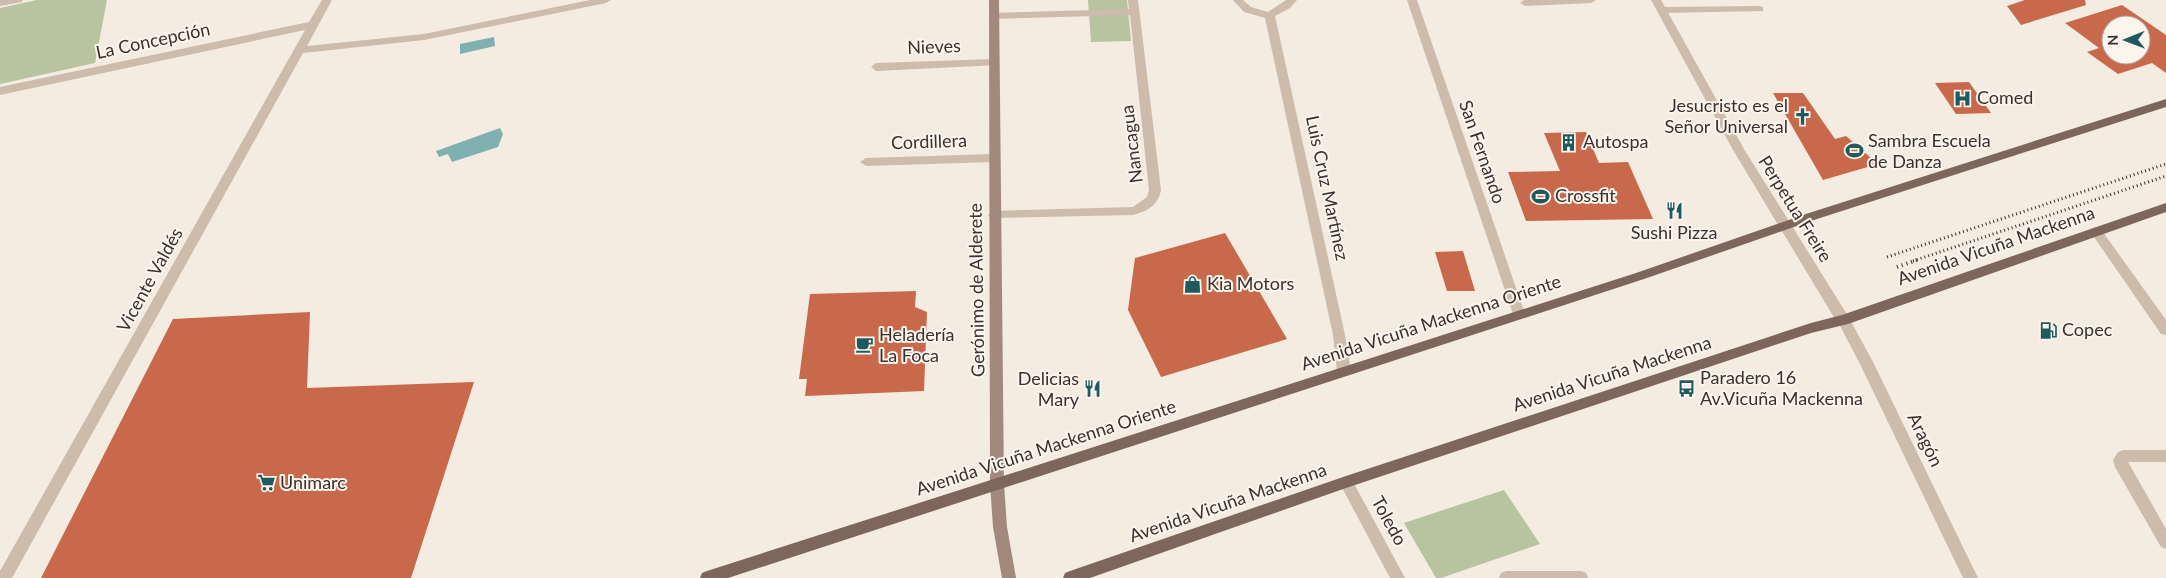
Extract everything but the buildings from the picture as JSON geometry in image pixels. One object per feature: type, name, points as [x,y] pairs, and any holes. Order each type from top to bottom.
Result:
[{"type":"main road","name":"Gerónimo de Alderete","points":[[994,0],[997,484],[1000,527],[1008,578]]},
{"type":"main road","name":"Avenida Vicuña Mackenna Oriente","points":[[708,578],[1344,370],[1640,276],[1784,226],[2166,103]]},
{"type":"main road","name":"Avenida Vicuña Mackenna","points":[[1070,578],[1346,482],[1811,328],[1843,320],[2166,207]]},
{"type":"street","points":[[0,3],[18,0]]},
{"type":"street","name":"Vicente Valdés","points":[[4,578],[327,0]]},
{"type":"street","points":[[300,50],[424,37],[606,0]]},
{"type":"street","points":[[1238,0],[1242,6],[1253,12],[1270,15],[1286,6],[1292,0]]},
{"type":"street","name":"San Fernando","points":[[1412,0],[1519,314]]},
{"type":"street","points":[[1525,2],[1591,0]]},
{"type":"street","name":"Perpetua Freire","points":[[1659,5],[1759,9]]},
{"type":"street","name":"Perpetua Freire","points":[[1659,5],[1738,150],[1843,320]]},
{"type":"street","name":"Nancagua","points":[[994,16],[1133,6],[1155,190],[1153,200],[1145,207],[1133,211],[994,215]]},
{"type":"street","name":"Luis Cruz Martínez","points":[[1270,15],[1339,334],[1344,370]]},
{"type":"street","name":"La Concepción","points":[[0,91],[313,25]]},
{"type":"street","name":"Nieves","points":[[876,67],[994,62]]},
{"type":"street","name":"Cordillera","points":[[866,162],[994,158]]},
{"type":"street","points":[[2096,232],[2166,330]]},
{"type":"street","name":"Aragón","points":[[1843,320],[1866,362],[1971,578]]},
{"type":"street","points":[[2166,456],[2123,456],[2120,460],[2122,467],[2166,542]]},
{"type":"street","name":"Toledo","points":[[1346,482],[1398,578]]},
{"type":"street","points":[[1506,578],[1581,578]]},
{"type":"green space","points":[[37,0],[107,0],[95,63],[0,84],[0,8]]},
{"type":"green space","points":[[1088,0],[1127,0],[1131,41],[1091,42]]},
{"type":"green space","points":[[1504,490],[1540,544],[1441,578],[1436,578],[1404,523]]},
{"type":"water","points":[[494,37],[495,46],[460,54],[460,44]]},
{"type":"water","points":[[500,128],[503,134],[498,147],[452,162],[448,154],[439,157],[436,151]]},
{"type":"railway","points":[[1887,257],[2166,164]]},
{"type":"railway","points":[[1913,261],[2166,176]]},
{"type":"railway","points":[[1897,267],[1917,260]]},
{"type":"place","name":"Comed","points":[[1963,98]]},
{"type":"place","name":"Jesucristo es el Señor Universal","points":[[1802,116]]},
{"type":"place","name":"Autospa","points":[[1569,142]]},
{"type":"place","name":"Sambra Escuela de Danza","points":[[1854,151]]},
{"type":"place","name":"Crossfit","points":[[1541,196]]},
{"type":"place","name":"Sushi Pizza","points":[[1674,210]]},
{"type":"place","name":"Kia Motors","points":[[1193,284]]},
{"type":"place","name":"Copec","points":[[2048,330]]},
{"type":"place","name":"Heladería La Foca","points":[[865,345]]},
{"type":"place","name":"Paradero 16 Av.Vicuña Mackenna","points":[[1686,388]]},
{"type":"place","name":"Delicias Mary","points":[[1093,389]]},
{"type":"place","name":"Unimarc","points":[[266,483]]}]
